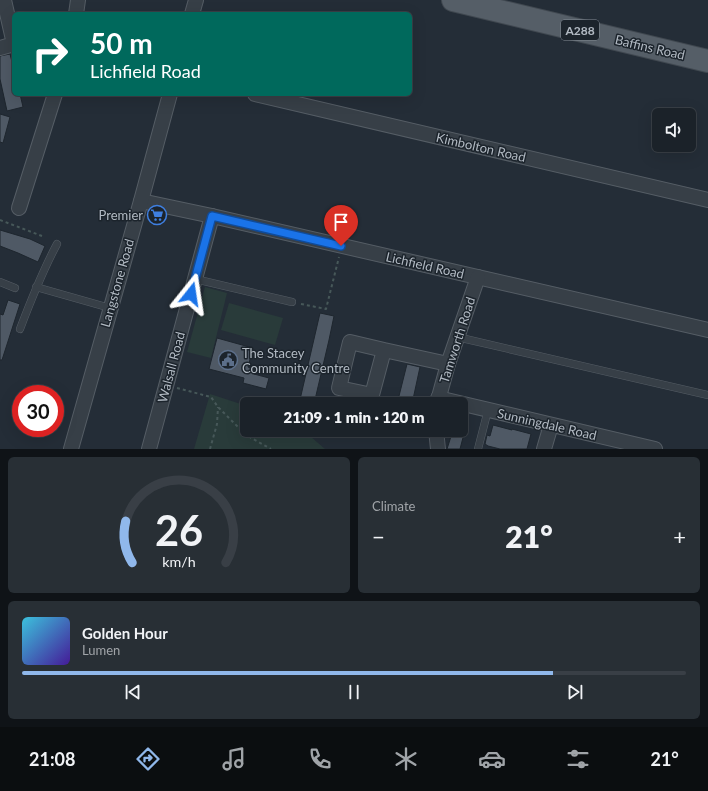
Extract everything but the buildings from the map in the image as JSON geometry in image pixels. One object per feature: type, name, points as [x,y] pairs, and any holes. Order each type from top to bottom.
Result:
[{"type":"main road","name":"Baffins Road","points":[[453,0],[708,61]]},
{"type":"street","points":[[4,0],[12,35]]},
{"type":"street","points":[[76,12],[78,0]]},
{"type":"street","points":[[193,12],[196,0]]},
{"type":"street","points":[[0,48],[12,45]]},
{"type":"street","points":[[19,208],[53,96]]},
{"type":"street","name":"Langstone Road","points":[[71,449],[169,96]]},
{"type":"street","name":"Kimbolton Road","points":[[264,96],[708,200]]},
{"type":"street","name":"Lichfield Road","points":[[141,201],[708,330]]},
{"type":"street","name":"Walsall Road","points":[[149,449],[212,216]]},
{"type":"street","name":"Tamworth Road","points":[[439,397],[448,364],[478,277]]},
{"type":"street","points":[[384,350],[448,364]]},
{"type":"street","name":"Sunningdale Road","points":[[468,406],[551,425],[612,442],[655,449]]},
{"type":"street","points":[[544,449],[551,425]]},
{"type":"street","points":[[437,437],[438,449]]},
{"type":"lane","points":[[20,329],[36,286],[56,244]]},
{"type":"lane","points":[[195,279],[292,302]]},
{"type":"lane","points":[[0,282],[15,288]]},
{"type":"lane","points":[[36,286],[110,308]]},
{"type":"lane","points":[[457,337],[708,395]]},
{"type":"lane","points":[[478,449],[488,410]]},
{"type":"path","points":[[0,221],[42,236]]},
{"type":"path","points":[[292,302],[326,309],[341,246]]},
{"type":"path","points":[[167,385],[211,397],[218,407],[246,434],[271,449]]},
{"type":"path","points":[[210,449],[217,424],[218,407]]},
{"type":"shaded area","points":[[205,287],[227,293],[211,358],[187,352]]},
{"type":"shaded area","points":[[229,303],[283,318],[275,345],[221,330]]},
{"type":"shaded area","points":[[210,394],[240,404],[240,437],[311,437],[325,449],[194,449]]},
{"type":"place","name":"Premier","points":[[157,215]]},
{"type":"place","name":"The Stacey Community Centre","points":[[228,360]]},
{"type":"route","points":[[191,294],[212,216],[341,246]]}]
